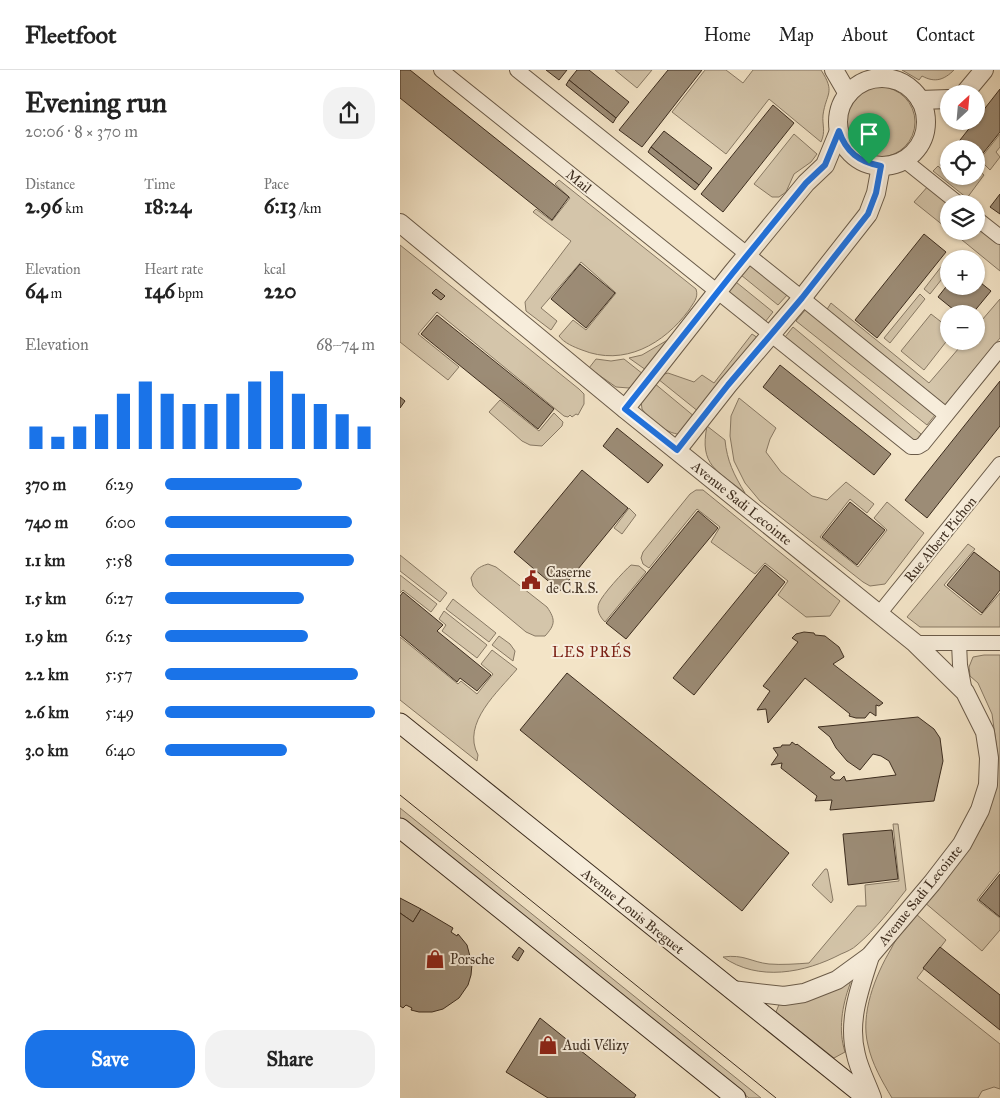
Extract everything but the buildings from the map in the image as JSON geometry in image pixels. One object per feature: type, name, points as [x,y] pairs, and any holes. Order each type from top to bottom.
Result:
[{"type":"main road","name":"Avenue Louis Breguet","points":[[400,723],[867,1098]]},
{"type":"main road","points":[[400,828],[736,1098]]},
{"type":"street","name":"Mail","points":[[441,70],[911,447],[918,447],[923,444],[946,415]]},
{"type":"street","points":[[517,70],[946,415],[1000,349]]},
{"type":"street","points":[[834,70],[848,94]]},
{"type":"street","points":[[972,85],[984,70]]},
{"type":"street","points":[[876,74],[900,82],[914,93],[920,100],[926,123],[920,144],[913,153],[904,160],[881,166],[869,164],[850,152],[843,142],[839,131],[838,116],[848,94],[876,74]]},
{"type":"street","points":[[920,100],[940,99]]},
{"type":"street","points":[[926,123],[940,113]]},
{"type":"street","points":[[625,409],[806,183],[825,165],[839,131]]},
{"type":"street","points":[[904,160],[948,195]]},
{"type":"street","points":[[677,450],[802,298],[868,214],[876,193],[881,166]]},
{"type":"street","name":"Avenue Sadi Lecointe","points":[[400,223],[625,409],[915,643],[965,692]]},
{"type":"street","points":[[985,225],[1000,237]]},
{"type":"street","name":"Rue Albert Pichon","points":[[879,614],[1000,464]]},
{"type":"street","points":[[915,643],[1000,643]]},
{"type":"street","name":"Avenue Sadi Lecointe","points":[[732,990],[784,996],[804,993],[837,980],[870,956],[932,883],[962,844],[980,810],[988,785],[989,758],[985,732],[965,692],[960,665],[959,643]]},
{"type":"street","name":"Avenue Sadi Lecointe","points":[[870,956],[856,1001],[853,1044],[872,1098]]},
{"type":"shaded area","points":[[615,70],[652,70],[637,88]]},
{"type":"shaded area","points":[[705,70],[726,70],[743,83],[753,70],[821,70],[826,78],[829,93],[824,108],[824,131],[821,142],[769,99],[726,154],[672,112]]},
{"type":"shaded area","points":[[902,70],[954,70],[947,76],[939,79],[935,80],[922,76],[919,80]]},
{"type":"shaded area","points":[[880,87],[899,93],[909,103],[915,122],[909,141],[899,151],[880,157],[861,151],[851,141],[845,122],[851,103],[861,93]]},
{"type":"shaded area","points":[[794,134],[817,154],[811,162],[794,174],[786,192],[779,197],[772,197],[754,184]]},
{"type":"shaded area","points":[[1000,134],[1000,147],[996,152],[1000,157],[990,170],[985,165],[985,153]]},
{"type":"shaded area","points":[[938,166],[940,168],[940,177],[933,171]]},
{"type":"shaded area","points":[[559,180],[696,289],[696,298],[689,310],[668,333],[655,342],[628,354],[613,356],[598,355],[582,350],[569,344],[559,336],[573,320],[586,330],[616,293],[581,262],[541,308],[557,321],[551,330],[526,311],[525,302],[571,241],[533,212],[536,209],[552,221],[570,198],[555,184]]},
{"type":"shaded area","points":[[929,185],[940,195],[940,223],[914,202]]},
{"type":"shaded area","points":[[951,185],[977,185],[969,195],[963,195]]},
{"type":"shaded area","points":[[985,231],[1000,243],[1000,271],[985,259],[985,250],[974,250],[962,240],[985,240]]},
{"type":"shaded area","points":[[400,245],[579,389],[584,394],[584,404],[578,415],[576,414],[572,417],[570,415],[568,417],[564,416],[437,312],[418,334],[459,367],[448,380],[400,342]]},
{"type":"shaded area","points":[[749,264],[788,294],[778,305],[741,275]]},
{"type":"shaded area","points":[[940,268],[940,281],[930,294],[924,289]]},
{"type":"shaded area","points":[[736,282],[773,312],[765,322],[728,292]]},
{"type":"shaded area","points":[[920,294],[925,299],[890,343],[884,338]]},
{"type":"shaded area","points":[[1000,299],[1000,338],[944,406],[826,311],[831,303],[929,383],[957,350],[985,350],[985,316]]},
{"type":"shaded area","points":[[806,309],[935,415],[927,425],[796,321]]},
{"type":"shaded area","points":[[931,314],[940,321],[940,350],[924,370],[901,351]]},
{"type":"shaded area","points":[[793,327],[921,434],[915,442],[785,337]]},
{"type":"shaded area","points":[[752,334],[758,338],[699,412],[658,379],[661,375],[668,373],[694,382],[702,375],[714,383]]},
{"type":"shaded area","points":[[671,338],[646,370],[629,358],[642,355]]},
{"type":"shaded area","points":[[596,359],[611,361],[624,359],[643,374],[629,388],[616,387],[589,368]]},
{"type":"shaded area","points":[[654,383],[695,417],[679,434],[669,432],[649,417],[642,409],[641,401]]},
{"type":"shaded area","points":[[739,398],[776,428],[766,452],[781,472],[812,496],[827,500],[846,482],[874,504],[867,513],[850,499],[820,537],[858,567],[887,530],[874,518],[887,502],[924,533],[885,584],[870,586],[863,582],[760,501],[745,483],[734,461],[730,436],[731,416]]},
{"type":"shaded area","points":[[500,400],[539,431],[554,413],[563,422],[562,426],[542,446],[530,445],[522,441],[489,412]]},
{"type":"shaded area","points":[[707,426],[725,440],[727,455],[745,493],[712,466],[708,459],[705,439]]},
{"type":"shaded area","points":[[696,490],[703,490],[840,601],[830,616],[806,617],[778,595],[788,581],[765,563],[755,574],[711,542],[720,527],[697,509],[649,568],[643,564],[641,558],[643,552],[690,494]]},
{"type":"shaded area","points":[[629,508],[636,515],[622,534],[614,528]]},
{"type":"shaded area","points":[[968,544],[975,549],[944,585],[981,615],[1000,593],[1000,627],[920,627],[907,617]]},
{"type":"shaded area","points":[[400,555],[447,593],[440,602],[400,571]]},
{"type":"shaded area","points":[[488,564],[496,567],[547,607],[552,615],[553,622],[551,629],[545,636],[535,636],[526,632],[473,586],[471,578],[474,573],[479,568]]},
{"type":"shaded area","points":[[631,565],[639,566],[646,572],[605,622],[599,613],[599,603]]},
{"type":"shaded area","points":[[400,575],[437,604],[431,612],[403,590],[400,593]]},
{"type":"shaded area","points":[[453,599],[496,633],[489,642],[446,609]]},
{"type":"shaded area","points":[[444,611],[487,645],[477,658],[442,631],[446,625],[439,619]]},
{"type":"shaded area","points":[[499,636],[510,644],[515,651],[513,661],[492,645]]},
{"type":"shaded area","points":[[400,637],[458,684],[461,681],[477,694],[493,674],[481,664],[492,650],[517,669],[492,697],[478,720],[474,731],[474,743],[478,755],[477,761],[400,700]]},
{"type":"shaded area","points":[[1000,655],[1000,871],[977,900],[1000,918],[1000,930],[982,951],[924,902],[965,854],[983,825],[996,789],[998,757],[992,714],[978,683],[970,676],[969,667],[973,657]]},
{"type":"shaded area","points":[[400,808],[761,1098],[749,1098],[400,818]]},
{"type":"shaded area","points":[[893,824],[898,824],[906,890],[864,939],[849,950],[827,961],[797,970],[782,972],[751,970],[723,957],[742,957],[769,964],[809,963],[857,906],[866,906],[865,885],[899,881]]},
{"type":"shaded area","points":[[825,869],[828,872],[833,900],[831,903],[812,885]]},
{"type":"shaded area","points":[[916,914],[946,940],[917,978],[1000,1044],[1000,1089],[994,1087],[982,1091],[978,1098],[892,1098],[872,1059],[866,1033],[866,1021],[871,996],[893,944]]},
{"type":"shaded area","points":[[848,981],[850,984],[843,1009],[841,1027],[845,1052],[834,1058],[776,1012],[780,1002]]},
{"type":"tram line","points":[[400,795],[776,1098]]},
{"type":"place","name":"Caserne de C.R.S.","points":[[531,580]]},
{"type":"place","name":"Porsche","points":[[435,959]]},
{"type":"place","name":"Audi Vélizy","points":[[548,1045]]},
{"type":"district","name":"LES PRÉS","points":[[592,652]]},
{"type":"route","points":[[839,131],[843,142],[850,152],[869,164],[881,166],[876,193],[868,214],[802,298],[728,385],[677,450],[625,409],[806,183],[825,165],[839,131]]}]
